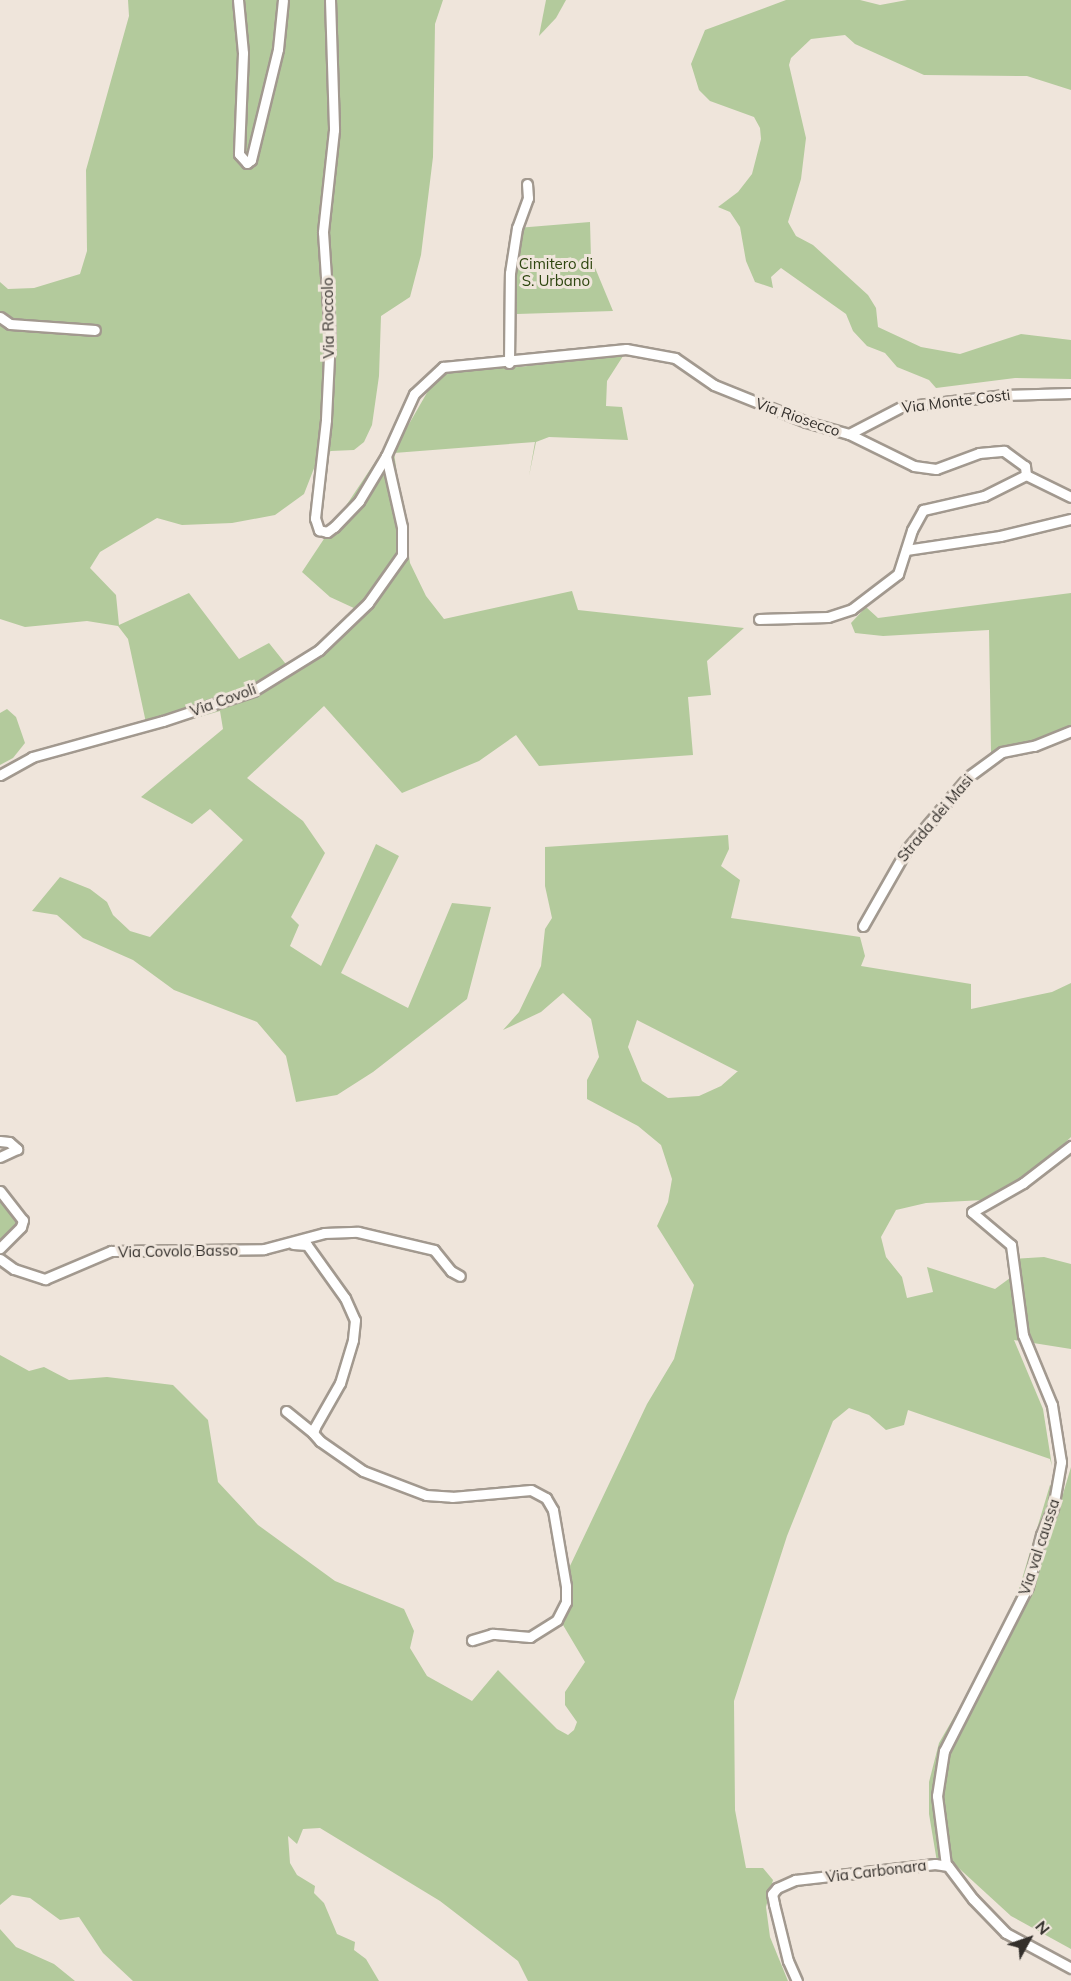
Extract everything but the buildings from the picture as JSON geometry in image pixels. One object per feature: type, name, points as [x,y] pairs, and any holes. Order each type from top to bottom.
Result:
[{"type":"street","points":[[238,0],[243,53],[239,154],[246,163],[251,160],[273,70],[283,0]]},
{"type":"street","name":"Via Roccolo","points":[[330,0],[334,130],[323,232],[330,338],[326,420],[318,464],[315,518],[319,530],[330,530],[349,512],[386,456]]},
{"type":"street","points":[[509,363],[510,273],[517,228],[528,198],[527,184]]},
{"type":"street","points":[[0,317],[10,324],[95,330]]},
{"type":"street","name":"Via Riosecco","points":[[386,456],[414,394],[433,373],[460,363],[509,363],[626,349],[668,355],[720,388],[849,434],[914,465],[936,469],[979,453],[1004,451],[1025,466],[1026,475],[1071,497]]},
{"type":"street","name":"Via Monte Costi","points":[[849,434],[901,406],[1004,395],[1071,393]]},
{"type":"street","name":"Via Covoli","points":[[0,775],[32,757],[228,701],[282,676],[319,650],[368,603],[402,555],[402,527],[386,456]]},
{"type":"street","points":[[759,619],[828,616],[847,612],[896,576],[916,520],[925,509],[984,496],[1026,475]]},
{"type":"street","points":[[906,550],[1000,536],[1071,519]]},
{"type":"street","name":"Strada dei Masi","points":[[863,926],[907,849],[973,772],[1002,752],[1034,746],[1071,731]]},
{"type":"street","points":[[0,1141],[9,1142],[16,1149],[0,1156]]},
{"type":"street","name":"Via val caussa","points":[[946,1865],[937,1796],[944,1751],[1028,1586],[1041,1535],[1053,1508],[1061,1462],[1052,1405],[1023,1335],[1011,1245],[972,1212],[1023,1183],[1071,1146]]},
{"type":"street","points":[[0,1191],[23,1220],[21,1227],[0,1248]]},
{"type":"street","name":"Via Covolo Basso","points":[[0,1259],[14,1269],[45,1279],[111,1251],[240,1250],[293,1244],[324,1233],[358,1232],[435,1250],[451,1271],[460,1276]]},
{"type":"street","points":[[293,1244],[307,1245],[349,1304],[356,1326],[340,1383],[313,1433]]},
{"type":"street","points":[[286,1411],[363,1470],[426,1495],[452,1497],[526,1489],[546,1498],[554,1516],[566,1586],[566,1602],[557,1620],[530,1637],[492,1634],[472,1640]]},
{"type":"street","name":"Via Carbonara","points":[[797,1981],[788,1960],[774,1904],[772,1894],[777,1888],[795,1880],[946,1865],[1006,1933],[1071,1968]]},
{"type":"green space","points":[[128,0],[443,0],[435,24],[433,157],[421,255],[410,297],[381,316],[379,376],[372,425],[364,442],[354,450],[331,451],[318,458],[304,494],[275,515],[232,523],[182,525],[157,518],[100,552],[90,568],[116,595],[119,625],[189,593],[239,659],[269,643],[289,668],[356,609],[330,597],[302,572],[381,453],[394,450],[432,384],[443,375],[464,368],[520,367],[625,353],[607,381],[606,406],[622,407],[628,440],[549,437],[536,442],[529,476],[535,442],[394,453],[410,563],[426,596],[444,619],[572,591],[578,610],[744,628],[707,661],[711,695],[688,697],[693,755],[539,766],[516,735],[479,761],[402,793],[324,706],[247,778],[303,821],[325,853],[291,917],[299,925],[290,946],[321,966],[376,844],[399,856],[341,973],[408,1008],[452,903],[491,907],[467,999],[373,1072],[337,1095],[296,1102],[286,1056],[257,1022],[174,990],[133,960],[83,938],[57,915],[32,911],[60,877],[90,889],[107,902],[113,915],[130,931],[150,937],[243,840],[210,809],[192,824],[141,797],[223,729],[220,711],[148,732],[128,639],[118,626],[87,621],[25,627],[0,619],[0,282],[8,289],[34,288],[80,274],[87,251],[86,170],[129,16]]},
{"type":"green space","points":[[546,0],[566,0],[556,18],[539,36]]},
{"type":"green space","points":[[786,0],[860,0],[880,5],[907,0],[1071,0],[1071,90],[1027,76],[924,75],[855,44],[845,35],[811,39],[791,58],[789,65],[806,138],[801,179],[788,222],[796,236],[813,245],[868,295],[876,308],[878,327],[921,347],[960,354],[1021,334],[1071,340],[1071,379],[1015,378],[936,388],[929,380],[897,367],[885,353],[867,346],[853,331],[846,314],[781,268],[771,277],[773,288],[755,282],[746,261],[740,227],[730,212],[718,207],[738,192],[752,174],[761,139],[760,128],[754,117],[710,101],[699,90],[691,64],[705,30]]},
{"type":"green space","name":"Cimitero di S. Urbano","points":[[590,222],[591,258],[613,311],[517,314],[517,228]]},
{"type":"green space","points":[[1071,593],[1071,734],[997,760],[991,752],[989,630],[883,636],[855,633],[851,623],[866,607],[878,618]]},
{"type":"green space","points":[[7,709],[16,717],[25,743],[13,758],[0,765],[0,713]]},
{"type":"green space","points":[[728,835],[729,849],[721,866],[740,880],[731,918],[860,937],[865,956],[861,966],[971,984],[971,1009],[1052,992],[1071,983],[1071,1137],[1042,1165],[984,1200],[926,1203],[896,1210],[881,1237],[886,1257],[902,1277],[907,1298],[933,1292],[927,1267],[995,1289],[1010,1278],[1012,1259],[1044,1257],[1071,1264],[1071,1349],[1014,1340],[1043,1409],[1052,1466],[1050,1459],[908,1410],[904,1425],[886,1430],[869,1415],[849,1408],[833,1421],[787,1536],[734,1701],[735,1810],[746,1868],[763,1868],[773,1880],[766,1907],[770,1937],[788,1981],[528,1981],[518,1961],[440,1901],[320,1828],[303,1829],[297,1844],[288,1836],[290,1863],[297,1875],[315,1886],[314,1893],[324,1903],[337,1934],[355,1942],[354,1950],[366,1959],[379,1981],[133,1981],[103,1953],[79,1917],[60,1920],[30,1898],[12,1895],[0,1905],[0,1355],[29,1371],[44,1367],[69,1380],[107,1377],[173,1385],[208,1420],[218,1482],[258,1525],[335,1581],[404,1609],[414,1631],[410,1648],[427,1676],[472,1701],[498,1670],[557,1729],[568,1735],[574,1730],[577,1722],[565,1705],[565,1692],[585,1662],[563,1625],[570,1566],[647,1404],[674,1359],[694,1285],[657,1226],[668,1202],[672,1179],[661,1145],[638,1126],[587,1099],[587,1080],[599,1057],[591,1019],[563,993],[541,1012],[503,1030],[519,1012],[541,966],[545,929],[552,918],[545,886],[545,847]],"holes":[[[637,1020],[737,1071],[721,1086],[699,1096],[668,1098],[642,1081],[628,1047]]]},
{"type":"green space","points":[[0,1194],[25,1215],[0,1251]]},
{"type":"green space","points":[[1071,1467],[1071,1949],[1011,1916],[951,1861],[937,1862],[929,1814],[929,1782],[939,1743],[980,1672],[1019,1589],[1050,1485],[1063,1494]]},
{"type":"green space","points":[[0,1929],[16,1947],[54,1964],[75,1981],[0,1981]]}]
